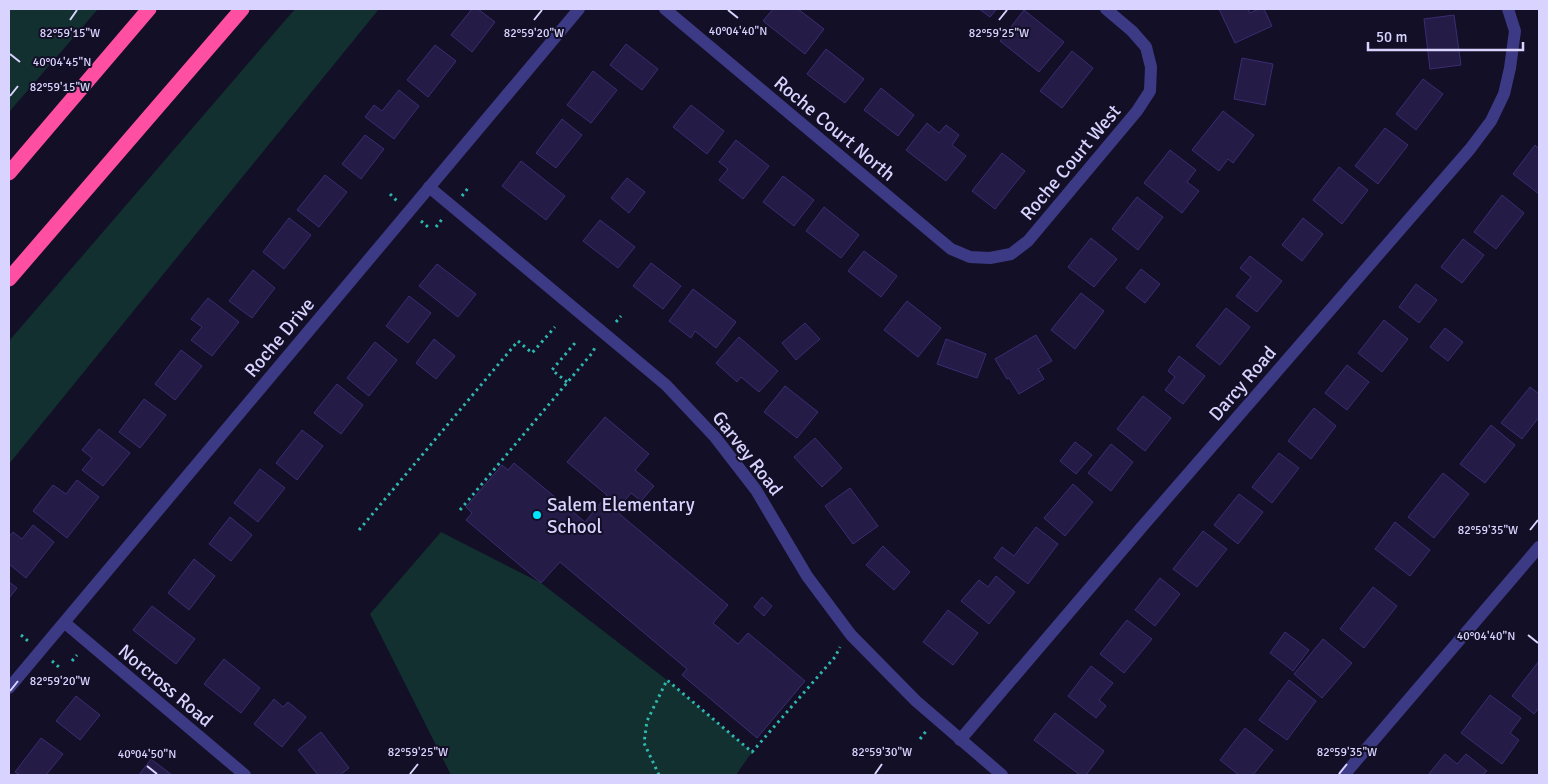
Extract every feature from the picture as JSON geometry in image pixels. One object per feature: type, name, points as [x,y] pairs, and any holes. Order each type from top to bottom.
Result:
[{"type":"highway","points":[[9,173],[150,9]]},
{"type":"highway","points":[[9,279],[242,9]]},
{"type":"street","name":"Roche Drive","points":[[9,688],[579,9]]},
{"type":"street","name":"Roche Court North","points":[[665,9],[952,249],[970,257],[990,258]]},
{"type":"street","name":"Roche Court West","points":[[990,258],[1011,254],[1028,241],[1137,112],[1150,91],[1151,67],[1146,47],[1132,31],[1106,9]]},
{"type":"street","name":"Darcy Road","points":[[960,740],[1134,535],[1470,148],[1491,121],[1504,94],[1510,68],[1515,31],[1508,9]]},
{"type":"street","name":"Garvey Road","points":[[429,187],[666,385],[709,430],[756,490],[807,576],[851,634],[916,701],[1002,775]]},
{"type":"street","points":[[1344,775],[1539,547]]},
{"type":"street","name":"Norcross Road","points":[[65,623],[245,775]]},
{"type":"path","points":[[390,194],[399,203]]},
{"type":"path","points":[[436,227],[444,217]]},
{"type":"path","points":[[359,530],[518,341],[532,353],[554,327]]},
{"type":"path","points":[[567,382],[552,370],[575,343]]},
{"type":"path","points":[[460,510],[593,352]]},
{"type":"path","points":[[659,775],[644,743],[648,721],[667,680],[752,752],[835,657],[851,634]]},
{"type":"path","points":[[72,661],[78,655]]},
{"type":"path","points":[[50,659],[60,668]]},
{"type":"path","points":[[920,739],[928,729]]},
{"type":"green space","points":[[9,9],[98,9],[9,112]]},
{"type":"green space","points":[[295,9],[379,9],[9,464],[9,341]]},
{"type":"green space","points":[[441,532],[541,583],[667,680],[752,752],[736,775],[451,775],[370,614]]},
{"type":"building","points":[[472,9],[478,9],[495,22],[472,52],[451,35]]},
{"type":"building","points":[[773,9],[798,9],[824,29],[805,54],[763,21]]},
{"type":"building","points":[[979,9],[997,9],[990,17]]},
{"type":"building","points":[[1219,9],[1248,9],[1250,13],[1264,9],[1272,26],[1235,43]]},
{"type":"building","points":[[1024,10],[1064,42],[1039,72],[1000,41]]},
{"type":"building","points":[[1454,15],[1461,65],[1430,69],[1424,19]]},
{"type":"building","points":[[626,44],[658,69],[642,90],[610,65]]},
{"type":"building","points":[[435,45],[456,61],[428,97],[407,80]]},
{"type":"building","points":[[826,49],[864,79],[845,103],[807,74]]},
{"type":"building","points":[[1072,51],[1093,68],[1062,108],[1040,91]]},
{"type":"building","points":[[1242,58],[1273,64],[1265,105],[1234,99]]},
{"type":"building","points":[[593,71],[617,90],[591,123],[567,105]]},
{"type":"building","points":[[1423,79],[1443,94],[1416,130],[1396,114]]},
{"type":"building","points":[[881,88],[914,115],[898,136],[864,110]]},
{"type":"building","points":[[399,90],[419,106],[394,139],[365,117],[374,105],[382,111]]},
{"type":"building","points":[[691,105],[724,131],[707,154],[673,127]]},
{"type":"building","points":[[1223,111],[1254,135],[1233,163],[1228,159],[1219,171],[1192,150]]},
{"type":"building","points":[[562,119],[582,135],[556,168],[536,153]]},
{"type":"building","points":[[927,123],[939,133],[946,125],[959,135],[952,145],[966,156],[946,181],[906,150]]},
{"type":"building","points":[[1385,128],[1408,145],[1378,184],[1355,166]]},
{"type":"building","points":[[365,135],[384,149],[361,179],[342,164]]},
{"type":"building","points":[[736,140],[769,166],[743,199],[719,180],[728,169],[719,162]]},
{"type":"building","points":[[1535,145],[1539,149],[1539,194],[1513,174]]},
{"type":"building","points":[[1170,150],[1196,170],[1187,182],[1199,191],[1182,213],[1144,183]]},
{"type":"building","points":[[1002,153],[1025,171],[995,209],[972,191]]},
{"type":"building","points":[[521,161],[565,196],[546,220],[502,186]]},
{"type":"building","points":[[1339,167],[1368,190],[1342,224],[1313,200]]},
{"type":"building","points":[[325,175],[347,192],[319,227],[297,210]]},
{"type":"building","points":[[783,176],[814,200],[794,226],[763,202]]},
{"type":"building","points":[[627,178],[645,192],[629,213],[611,198]]},
{"type":"building","points":[[1502,195],[1524,213],[1496,249],[1474,232]]},
{"type":"building","points":[[1137,197],[1163,217],[1138,250],[1112,229]]},
{"type":"building","points":[[824,207],[859,235],[841,258],[806,231]]},
{"type":"building","points":[[289,218],[311,235],[284,269],[263,252]]},
{"type":"building","points":[[1303,218],[1323,234],[1302,261],[1282,245]]},
{"type":"building","points":[[600,220],[635,247],[618,268],[583,241]]},
{"type":"building","points":[[1091,238],[1117,259],[1094,287],[1068,267]]},
{"type":"building","points":[[1463,239],[1484,255],[1462,283],[1441,267]]},
{"type":"building","points":[[864,251],[897,276],[881,297],[848,271]]},
{"type":"building","points":[[1250,256],[1282,281],[1257,312],[1236,296],[1251,277],[1240,268]]},
{"type":"building","points":[[651,263],[681,286],[663,309],[633,286]]},
{"type":"building","points":[[437,264],[476,294],[458,317],[419,286]]},
{"type":"building","points":[[1141,269],[1160,284],[1145,303],[1126,288]]},
{"type":"building","points":[[253,270],[275,288],[252,318],[229,301]]},
{"type":"building","points":[[1416,284],[1437,300],[1419,323],[1399,307]]},
{"type":"building","points":[[693,289],[736,322],[716,348],[695,331],[691,338],[669,321]]},
{"type":"building","points":[[1081,293],[1104,311],[1075,349],[1051,330]]},
{"type":"building","points":[[409,296],[431,313],[408,343],[386,326]]},
{"type":"building","points":[[208,298],[239,322],[212,356],[191,340],[202,327],[191,319]]},
{"type":"building","points":[[907,301],[941,328],[918,357],[884,330]]},
{"type":"building","points":[[1226,308],[1250,327],[1220,365],[1196,346]]},
{"type":"building","points":[[1384,320],[1408,339],[1382,372],[1358,353]]},
{"type":"building","points":[[805,323],[820,339],[796,360],[782,343]]},
{"type":"building","points":[[1445,328],[1463,342],[1448,361],[1430,347]]},
{"type":"building","points":[[1036,335],[1052,361],[1038,369],[1044,379],[1019,394],[995,359]]},
{"type":"building","points":[[739,337],[778,371],[759,392],[741,377],[737,382],[716,363]]},
{"type":"building","points":[[434,339],[455,356],[436,379],[416,363]]},
{"type":"building","points":[[946,339],[986,354],[977,378],[937,364]]},
{"type":"building","points":[[375,342],[397,360],[369,396],[347,378]]},
{"type":"building","points":[[181,350],[202,366],[175,400],[155,384]]},
{"type":"building","points":[[1179,356],[1205,376],[1183,404],[1165,390],[1175,377],[1168,371]]},
{"type":"building","points":[[1347,365],[1369,382],[1347,410],[1325,393]]},
{"type":"building","points":[[337,384],[363,405],[341,434],[314,413]]},
{"type":"building","points":[[785,386],[818,412],[797,438],[764,412]]},
{"type":"building","points":[[1530,387],[1539,394],[1539,417],[1522,439],[1501,423]]},
{"type":"building","points":[[1143,396],[1171,418],[1145,451],[1117,429]]},
{"type":"building","points":[[144,399],[166,415],[140,448],[119,432]]},
{"type":"building","points":[[1314,408],[1336,426],[1311,459],[1288,441]]},
{"type":"building","name":"Salem Elementary School","points":[[605,417],[649,454],[635,470],[654,486],[641,501],[631,493],[616,511],[728,605],[713,623],[738,644],[748,633],[805,681],[757,738],[682,675],[687,669],[560,562],[541,583],[466,520],[472,513],[466,507],[502,465],[508,470],[514,463],[585,522],[607,495],[567,462]]},
{"type":"building","points":[[1491,425],[1515,445],[1485,483],[1460,464]]},
{"type":"building","points":[[99,429],[130,453],[103,486],[82,470],[92,458],[82,450]]},
{"type":"building","points":[[302,430],[323,446],[297,480],[276,463]]},
{"type":"building","points":[[815,438],[842,468],[822,487],[794,457]]},
{"type":"building","points":[[1075,442],[1092,455],[1076,474],[1060,461]]},
{"type":"building","points":[[1111,444],[1133,462],[1111,491],[1088,473]]},
{"type":"building","points":[[1279,453],[1299,468],[1272,503],[1252,487]]},
{"type":"building","points":[[260,469],[285,488],[258,522],[234,503]]},
{"type":"building","points":[[1443,473],[1469,494],[1434,538],[1408,517]]},
{"type":"building","points":[[77,480],[99,497],[67,538],[33,511],[53,485],[66,494]]},
{"type":"building","points":[[1073,484],[1093,502],[1065,536],[1044,518]]},
{"type":"building","points":[[850,488],[878,526],[853,544],[825,506]]},
{"type":"building","points":[[1239,494],[1263,512],[1238,544],[1214,525]]},
{"type":"building","points":[[230,517],[252,535],[231,561],[209,544]]},
{"type":"building","points":[[1395,522],[1430,550],[1410,576],[1375,549]]},
{"type":"building","points":[[33,525],[54,542],[26,578],[9,564],[9,537],[13,532],[22,539]]},
{"type":"building","points":[[1036,527],[1058,544],[1028,584],[994,558],[1002,547],[1014,556]]},
{"type":"building","points":[[1203,531],[1227,549],[1197,587],[1173,569]]},
{"type":"building","points":[[883,546],[910,572],[894,590],[866,565]]},
{"type":"building","points":[[194,559],[215,576],[189,610],[168,593]]},
{"type":"building","points":[[996,576],[1015,592],[989,624],[961,601],[979,580],[988,587]]},
{"type":"building","points":[[1160,578],[1180,594],[1155,626],[1135,610]]},
{"type":"building","points":[[9,582],[17,588],[9,598]]},
{"type":"building","points":[[1373,587],[1397,606],[1364,648],[1340,629]]},
{"type":"building","points":[[762,597],[772,606],[764,616],[754,607]]},
{"type":"building","points":[[152,606],[195,639],[176,664],[133,630]]},
{"type":"building","points":[[948,610],[978,633],[953,665],[923,642]]},
{"type":"building","points":[[1127,620],[1152,639],[1124,673],[1100,654]]},
{"type":"building","points":[[1285,632],[1309,650],[1293,671],[1270,653]]},
{"type":"building","points":[[1323,639],[1352,663],[1322,698],[1294,674]]},
{"type":"building","points":[[224,659],[260,688],[241,713],[204,684]]},
{"type":"building","points":[[1539,661],[1539,708],[1534,714],[1512,696]]},
{"type":"building","points":[[1091,666],[1113,683],[1099,700],[1106,706],[1096,718],[1068,696]]},
{"type":"building","points":[[1289,680],[1316,701],[1287,740],[1259,720]]},
{"type":"building","points":[[1490,695],[1521,718],[1510,733],[1519,740],[1502,764],[1461,733]]},
{"type":"building","points":[[76,696],[100,715],[80,740],[56,721]]},
{"type":"building","points":[[274,699],[283,707],[288,702],[306,717],[282,747],[254,724]]},
{"type":"building","points":[[1055,713],[1104,751],[1086,775],[1080,775],[1034,740]]},
{"type":"building","points":[[1245,728],[1273,750],[1253,775],[1239,775],[1220,760]]},
{"type":"building","points":[[321,732],[349,768],[340,775],[318,775],[298,750]]},
{"type":"building","points":[[41,738],[63,754],[46,775],[20,775],[15,772]]},
{"type":"building","points":[[1445,754],[1457,764],[1466,754],[1487,771],[1483,775],[1428,775]]},
{"type":"building","points":[[151,759],[172,775],[139,775]]},
{"type":"place","name":"Salem Elementary School","points":[[537,515]]}]
